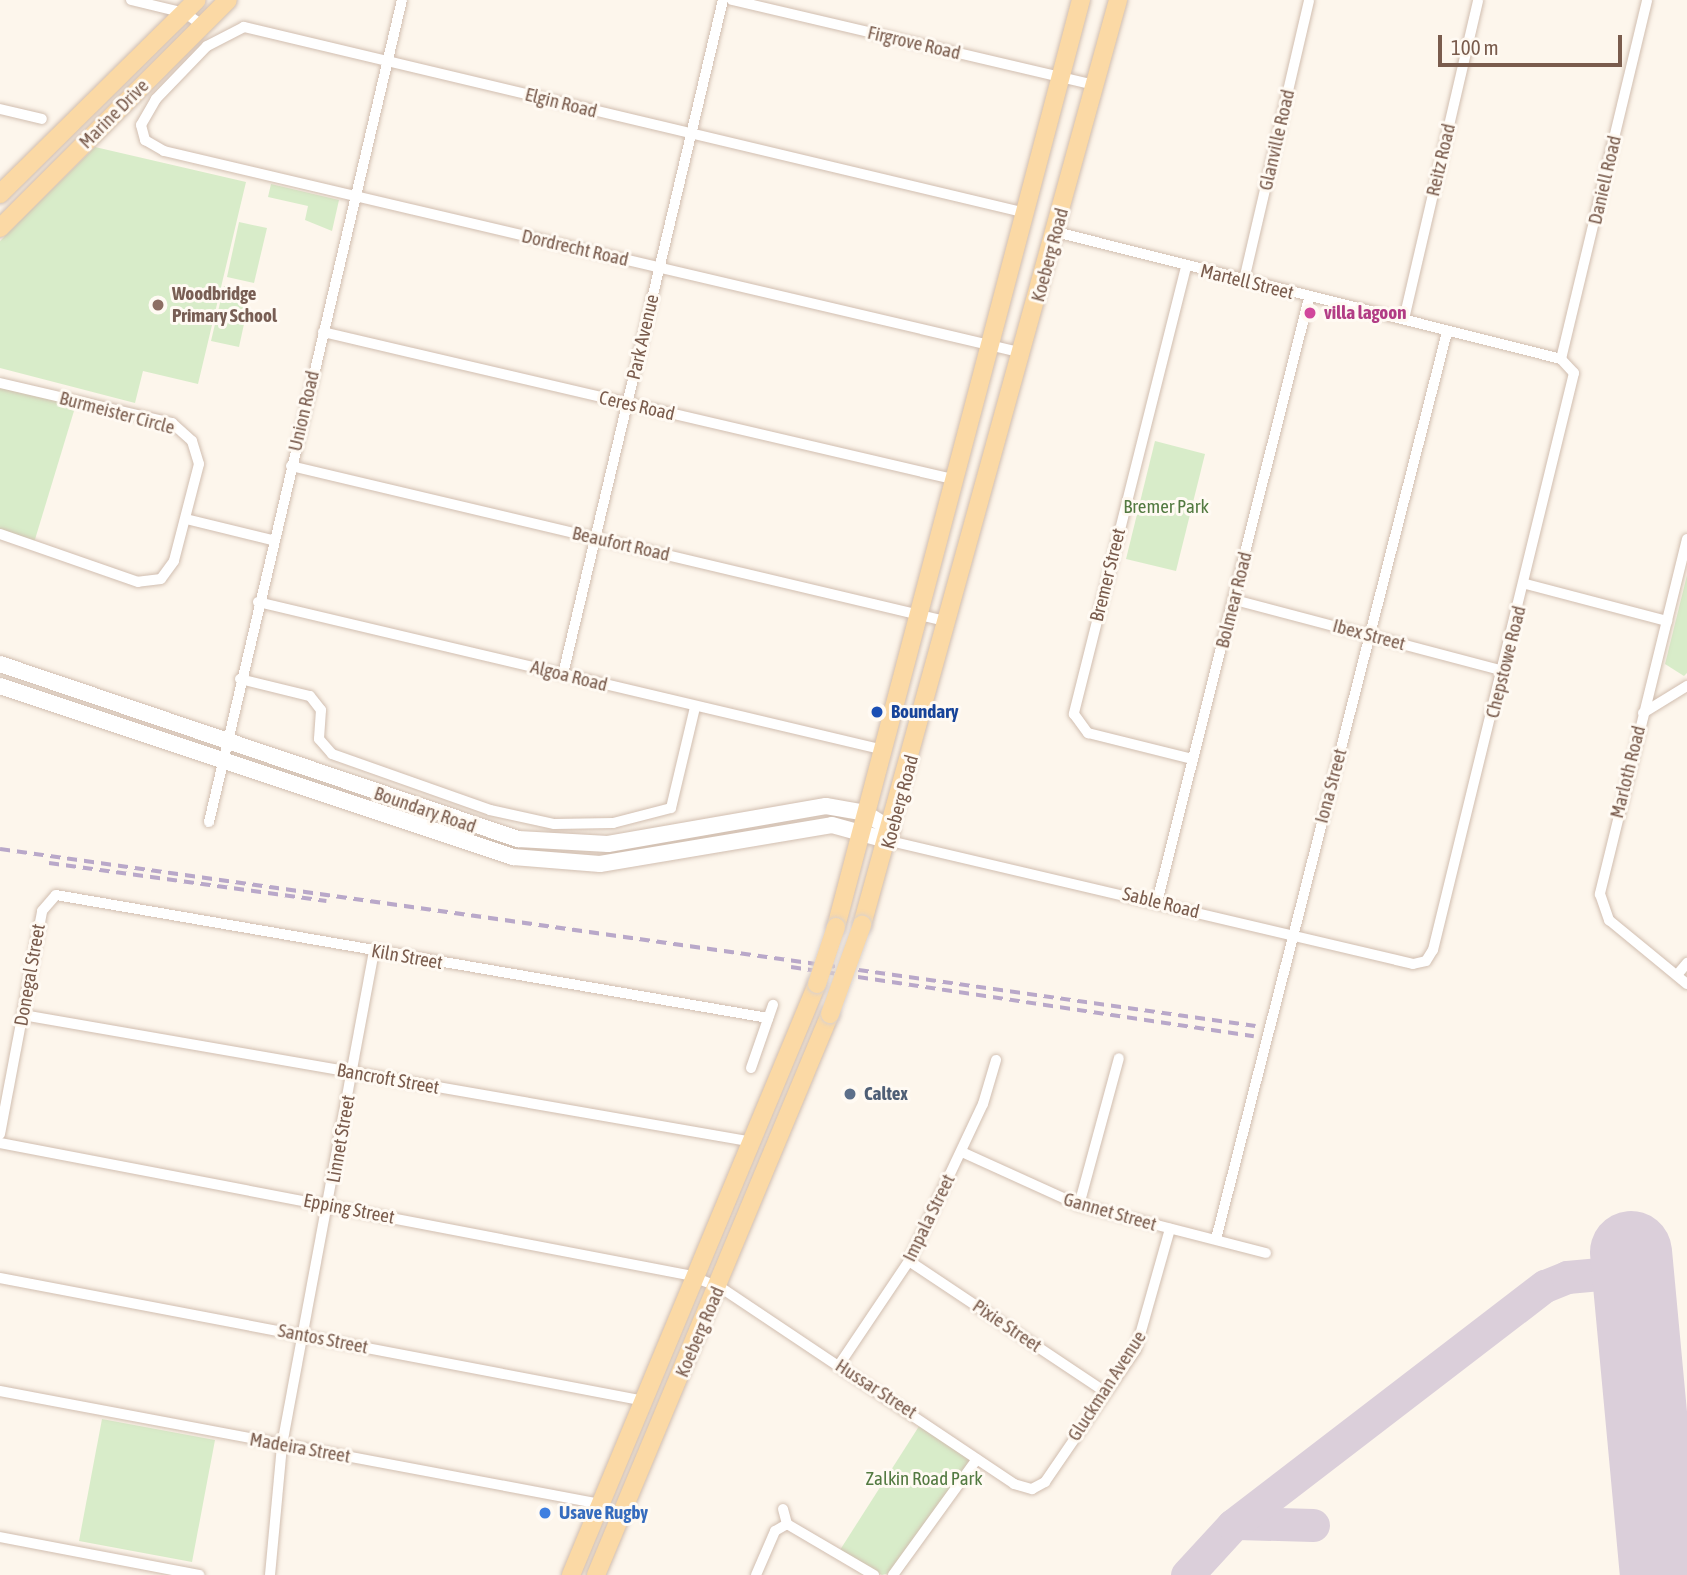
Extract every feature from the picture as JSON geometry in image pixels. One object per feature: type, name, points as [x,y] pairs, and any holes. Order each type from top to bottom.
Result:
[{"type":"main road","name":"Marine Drive","points":[[0,228],[228,0]]},
{"type":"main road","name":"Koeberg Road","points":[[571,1575],[754,1142],[807,1012],[836,927],[915,613],[1081,0]]},
{"type":"main road","name":"Koeberg Road","points":[[596,1575],[720,1287],[830,1014],[895,837],[950,622],[1118,0]]},
{"type":"main road","name":"Marine Drive","points":[[0,194],[191,7]]},
{"type":"main road","name":"Boundary Road","points":[[0,664],[453,821],[542,843],[608,844],[819,807],[863,822]]},
{"type":"main road","name":"Boundary Road","points":[[0,686],[482,850],[538,861],[630,860],[825,825],[863,822]]},
{"type":"main road","points":[[863,822],[895,837]]},
{"type":"street","points":[[131,0],[191,7],[202,25]]},
{"type":"street","name":"Union Road","points":[[209,822],[220,761],[402,0]]},
{"type":"street","name":"Park Avenue","points":[[562,674],[723,0]]},
{"type":"street","name":"Firgrove Road","points":[[732,0],[1095,85]]},
{"type":"street","name":"Glanville Road","points":[[1244,280],[1309,0]]},
{"type":"street","name":"Reitz Road","points":[[1404,319],[1478,0]]},
{"type":"street","name":"Daniell Road","points":[[1561,359],[1647,0]]},
{"type":"street","name":"Elgin Road","points":[[141,125],[156,99],[232,28],[387,61],[1023,212]]},
{"type":"street","points":[[0,109],[42,119]]},
{"type":"street","name":"Dordrecht Road","points":[[141,125],[157,149],[1023,353]]},
{"type":"street","name":"Martell Street","points":[[1056,232],[1309,298],[1561,359]]},
{"type":"street","name":"Bremer Street","points":[[1186,267],[1074,714],[1088,733],[1192,760]]},
{"type":"street","name":"Bolmear Road","points":[[1157,902],[1309,298]]},
{"type":"street","name":"Ceres Road","points":[[323,332],[952,480]]},
{"type":"street","name":"Iona Street","points":[[1216,1239],[1447,332]]},
{"type":"street","name":"Chepstowe Road","points":[[1419,964],[1433,950],[1576,384],[1561,359]]},
{"type":"street","name":"Burmeister Circle","points":[[0,383],[184,431],[199,464],[186,519],[168,572],[152,581],[0,534]]},
{"type":"street","name":"Beaufort Road","points":[[291,466],[950,622]]},
{"type":"street","points":[[186,519],[272,540]]},
{"type":"street","name":"Marloth Road","points":[[1677,975],[1609,920],[1601,906],[1643,713],[1687,540]]},
{"type":"street","points":[[1526,584],[1667,621]]},
{"type":"street","name":"Ibex Street","points":[[1235,600],[1503,671]]},
{"type":"street","name":"Algoa Road","points":[[258,602],[880,749]]},
{"type":"street","points":[[240,678],[310,696],[321,710],[319,739],[332,754],[490,810],[554,824],[613,823],[671,808],[695,707]]},
{"type":"street","points":[[1643,713],[1687,686]]},
{"type":"street","name":"Sable Road","points":[[895,837],[1292,936],[1419,964]]},
{"type":"street","name":"Kiln Street","points":[[47,898],[73,896],[374,951],[768,1018]]},
{"type":"street","name":"Donegal Street","points":[[0,1134],[47,898]]},
{"type":"street","name":"Linnet Street","points":[[270,1575],[282,1445],[329,1205],[374,951]]},
{"type":"street","points":[[1687,963],[1677,975],[1687,984]]},
{"type":"street","points":[[751,1068],[773,1005]]},
{"type":"street","name":"Bancroft Street","points":[[23,1015],[754,1142]]},
{"type":"street","points":[[1079,1205],[1119,1058]]},
{"type":"street","name":"Impala Street","points":[[839,1365],[909,1261],[962,1152],[996,1060]]},
{"type":"street","name":"Epping Street","points":[[0,1143],[698,1278],[720,1287]]},
{"type":"street","name":"Gannet Street","points":[[962,1152],[1079,1205],[1266,1253]]},
{"type":"street","name":"Gluckman Avenue","points":[[1032,1489],[1045,1482],[1147,1327],[1170,1229]]},
{"type":"street","name":"Pixie Street","points":[[909,1261],[1104,1391]]},
{"type":"street","name":"Santos Street","points":[[0,1278],[645,1401]]},
{"type":"street","name":"Hussar Street","points":[[720,1287],[977,1459],[1032,1489]]},
{"type":"street","name":"Madeira Street","points":[[0,1391],[601,1504]]},
{"type":"street","points":[[893,1575],[977,1459]]},
{"type":"street","points":[[783,1509],[788,1524],[874,1575]]},
{"type":"street","points":[[756,1575],[775,1531],[788,1524]]},
{"type":"street","points":[[0,1537],[199,1575]]},
{"type":"green space","name":"Woodbridge Primary School","points":[[95,147],[246,182],[198,384],[143,371],[135,403],[0,368],[0,241]]},
{"type":"green space","points":[[271,184],[339,200],[332,231],[305,220],[308,206],[268,197]]},
{"type":"green space","points":[[239,222],[267,228],[254,283],[227,277]]},
{"type":"green space","points":[[224,286],[251,292],[239,347],[211,341]]},
{"type":"green space","points":[[0,383],[77,401],[33,546],[0,534]]},
{"type":"green space","name":"Bremer Park","points":[[1155,441],[1205,454],[1176,571],[1126,559]]},
{"type":"green space","points":[[1687,575],[1687,673],[1684,676],[1665,664]]},
{"type":"green space","points":[[102,1419],[215,1440],[192,1562],[79,1541]]},
{"type":"green space","name":"Zalkin Road Park","points":[[923,1420],[976,1460],[904,1569],[882,1575],[840,1550]]},
{"type":"taxiway","points":[[1187,1575],[1233,1525],[1545,1286],[1567,1277],[1633,1271]]},
{"type":"taxiway","points":[[1237,1523],[1313,1525]]},
{"type":"runway","points":[[1631,1252],[1661,1575]]},
{"type":"railway","points":[[0,849],[1256,1026]]},
{"type":"railway","points":[[49,863],[326,901]]},
{"type":"railway","points":[[791,967],[1254,1036]]},
{"type":"place","name":"Woodbridge Primary School","points":[[158,305]]},
{"type":"place","name":"villa lagoon","points":[[1310,313]]},
{"type":"place","name":"Boundary","points":[[877,712]]},
{"type":"place","name":"Caltex","points":[[850,1094]]},
{"type":"place","name":"Usave Rugby","points":[[545,1513]]}]
